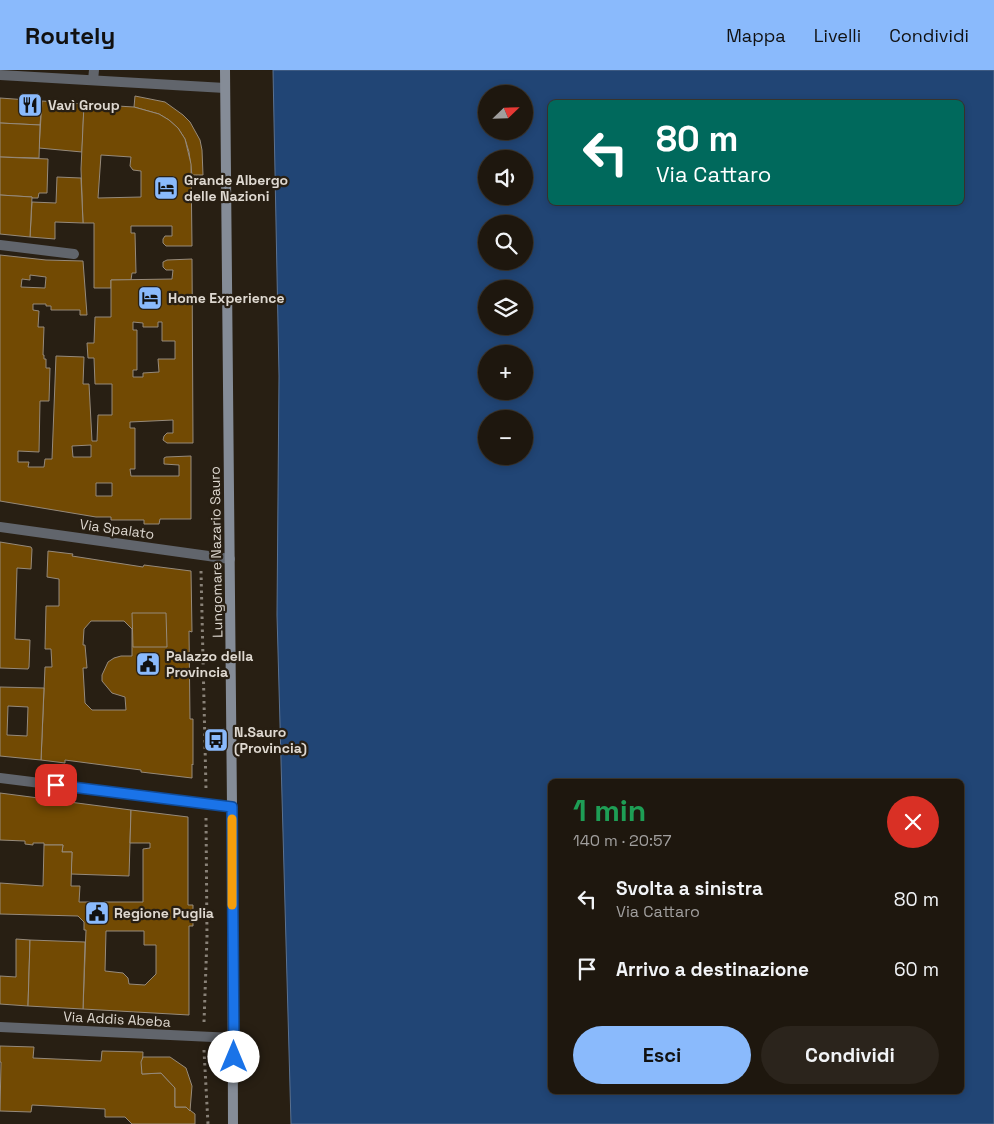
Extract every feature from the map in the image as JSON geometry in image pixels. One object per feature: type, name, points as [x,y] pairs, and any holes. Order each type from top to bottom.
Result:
[{"type":"main road","name":"Lungomare Nazario Sauro","points":[[224,70],[230,559],[233,1124]]},
{"type":"street","points":[[0,74],[94,75],[224,88]]},
{"type":"street","points":[[0,245],[74,254]]},
{"type":"street","name":"Via Spalato","points":[[0,528],[230,559]]},
{"type":"street","points":[[0,778],[232,807]]},
{"type":"street","name":"Via Addis Abeba","points":[[0,1027],[234,1038]]},
{"type":"path","points":[[200,555],[207,937],[203,1037],[208,1124]]},
{"type":"water","points":[[273,70],[994,70],[994,1124],[291,1124],[277,615],[279,376]]},
{"type":"building","points":[[135,96],[165,102],[190,122],[200,140],[203,175],[192,175],[189,152],[185,139],[178,128],[159,114],[134,107]]},
{"type":"building","points":[[0,98],[42,101],[40,125],[0,123]]},
{"type":"building","points":[[42,101],[84,104],[82,152],[39,148]]},
{"type":"building","name":"Grande Albergo delle Nazioni","points":[[84,104],[134,107],[159,114],[169,120],[178,128],[185,139],[191,164],[192,246],[166,246],[163,243],[165,236],[172,236],[172,226],[131,226],[131,233],[135,233],[136,273],[132,273],[131,280],[111,280],[111,288],[94,288],[94,223],[83,223],[81,169]],"holes":[[[101,155],[131,157],[130,166],[133,170],[141,171],[141,197],[98,198]]]},
{"type":"building","points":[[0,123],[40,125],[39,158],[0,157]]},
{"type":"building","points":[[0,157],[48,159],[47,193],[39,193],[38,198],[0,195]]},
{"type":"building","points":[[57,177],[81,178],[83,223],[55,222],[55,239],[30,237],[32,202],[56,203]]},
{"type":"building","points":[[0,195],[32,197],[30,237],[0,234]]},
{"type":"building","points":[[0,255],[46,260],[83,261],[87,315],[80,315],[80,310],[51,310],[51,306],[46,306],[46,304],[33,304],[33,310],[39,311],[38,327],[44,327],[43,355],[44,359],[46,359],[46,368],[50,368],[49,401],[40,401],[39,452],[18,451],[18,462],[29,462],[28,467],[44,467],[45,459],[52,459],[56,356],[84,357],[83,384],[89,384],[92,441],[97,441],[98,415],[112,415],[112,384],[95,384],[94,358],[88,358],[87,343],[94,343],[95,317],[111,317],[111,280],[172,279],[173,270],[166,270],[163,267],[163,262],[167,260],[192,259],[193,443],[167,443],[163,440],[167,433],[173,433],[173,420],[130,422],[130,428],[135,428],[135,469],[130,469],[131,476],[179,476],[179,465],[164,464],[164,458],[191,456],[191,519],[160,519],[159,524],[144,524],[144,520],[111,520],[111,517],[96,517],[0,501]],"holes":[[[30,275],[46,277],[45,288],[21,287],[22,279],[30,280]],[[133,322],[143,323],[143,327],[158,327],[158,322],[162,322],[162,341],[175,341],[175,359],[158,359],[159,372],[143,373],[143,377],[133,377],[133,370],[137,370],[137,330],[133,330]],[[91,445],[91,457],[73,457],[72,446]],[[96,483],[112,483],[112,496],[96,496]]]},
{"type":"building","points":[[0,542],[31,547],[32,549],[31,569],[17,568],[15,639],[30,640],[28,669],[0,668]]},
{"type":"building","name":"Palazzo della Provincia","points":[[48,551],[143,567],[144,565],[191,571],[192,632],[189,631],[190,719],[193,719],[192,778],[65,760],[65,763],[41,760],[45,667],[52,667],[51,649],[45,649],[46,606],[59,606],[59,579],[47,577]],"holes":[[[91,621],[124,621],[132,629],[132,656],[121,656],[108,662],[102,675],[102,681],[112,693],[125,697],[126,710],[92,710],[85,703],[83,668],[87,668],[85,645],[83,645],[84,629]]]},
{"type":"building","points":[[132,613],[166,613],[167,647],[133,647]]},
{"type":"building","points":[[0,687],[44,688],[41,760],[0,756]],"holes":[[[8,706],[28,707],[27,736],[7,735]]]},
{"type":"building","points":[[0,793],[131,810],[129,876],[71,874],[72,852],[62,852],[63,845],[33,843],[33,845],[25,844],[25,841],[0,840]]},
{"type":"building","name":"Regione Puglia","points":[[131,810],[188,817],[188,905],[193,905],[193,926],[189,926],[189,1015],[83,1009],[86,930],[84,930],[84,922],[78,916],[0,914],[0,883],[43,886],[44,845],[63,845],[62,852],[72,852],[71,886],[80,886],[79,902],[143,902],[143,849],[150,848],[150,843],[130,843]],"holes":[[[106,931],[144,931],[144,945],[156,945],[156,974],[145,985],[129,984],[128,978],[123,973],[105,971]]]},
{"type":"building","points":[[16,939],[30,940],[28,1006],[0,1004],[0,976],[16,977]]},
{"type":"building","points":[[30,940],[85,942],[83,1009],[28,1006]]},
{"type":"building","points":[[0,1046],[34,1047],[33,1058],[101,1061],[102,1051],[143,1052],[142,1074],[161,1073],[175,1088],[175,1107],[186,1107],[195,1114],[195,1124],[132,1124],[125,1117],[105,1117],[105,1109],[32,1105],[31,1112],[0,1111]]},
{"type":"building","points":[[143,1057],[170,1057],[186,1068],[192,1086],[190,1111],[186,1107],[175,1107],[175,1088],[161,1073],[142,1074],[141,1062]]},
{"type":"slow traffic","points":[[232,819],[232,905]]},
{"type":"place","name":"Vavì Group","points":[[30,105]]},
{"type":"place","name":"Grande Albergo delle Nazioni","points":[[166,188]]},
{"type":"place","name":"Home Experience","points":[[150,298]]},
{"type":"place","name":"Palazzo della Provincia","points":[[148,664]]},
{"type":"place","name":"N.Sauro (Provincia)","points":[[216,740]]},
{"type":"place","name":"Regione Puglia","points":[[97,913]]},
{"type":"route","points":[[56,785],[232,807],[234,1057]]}]
